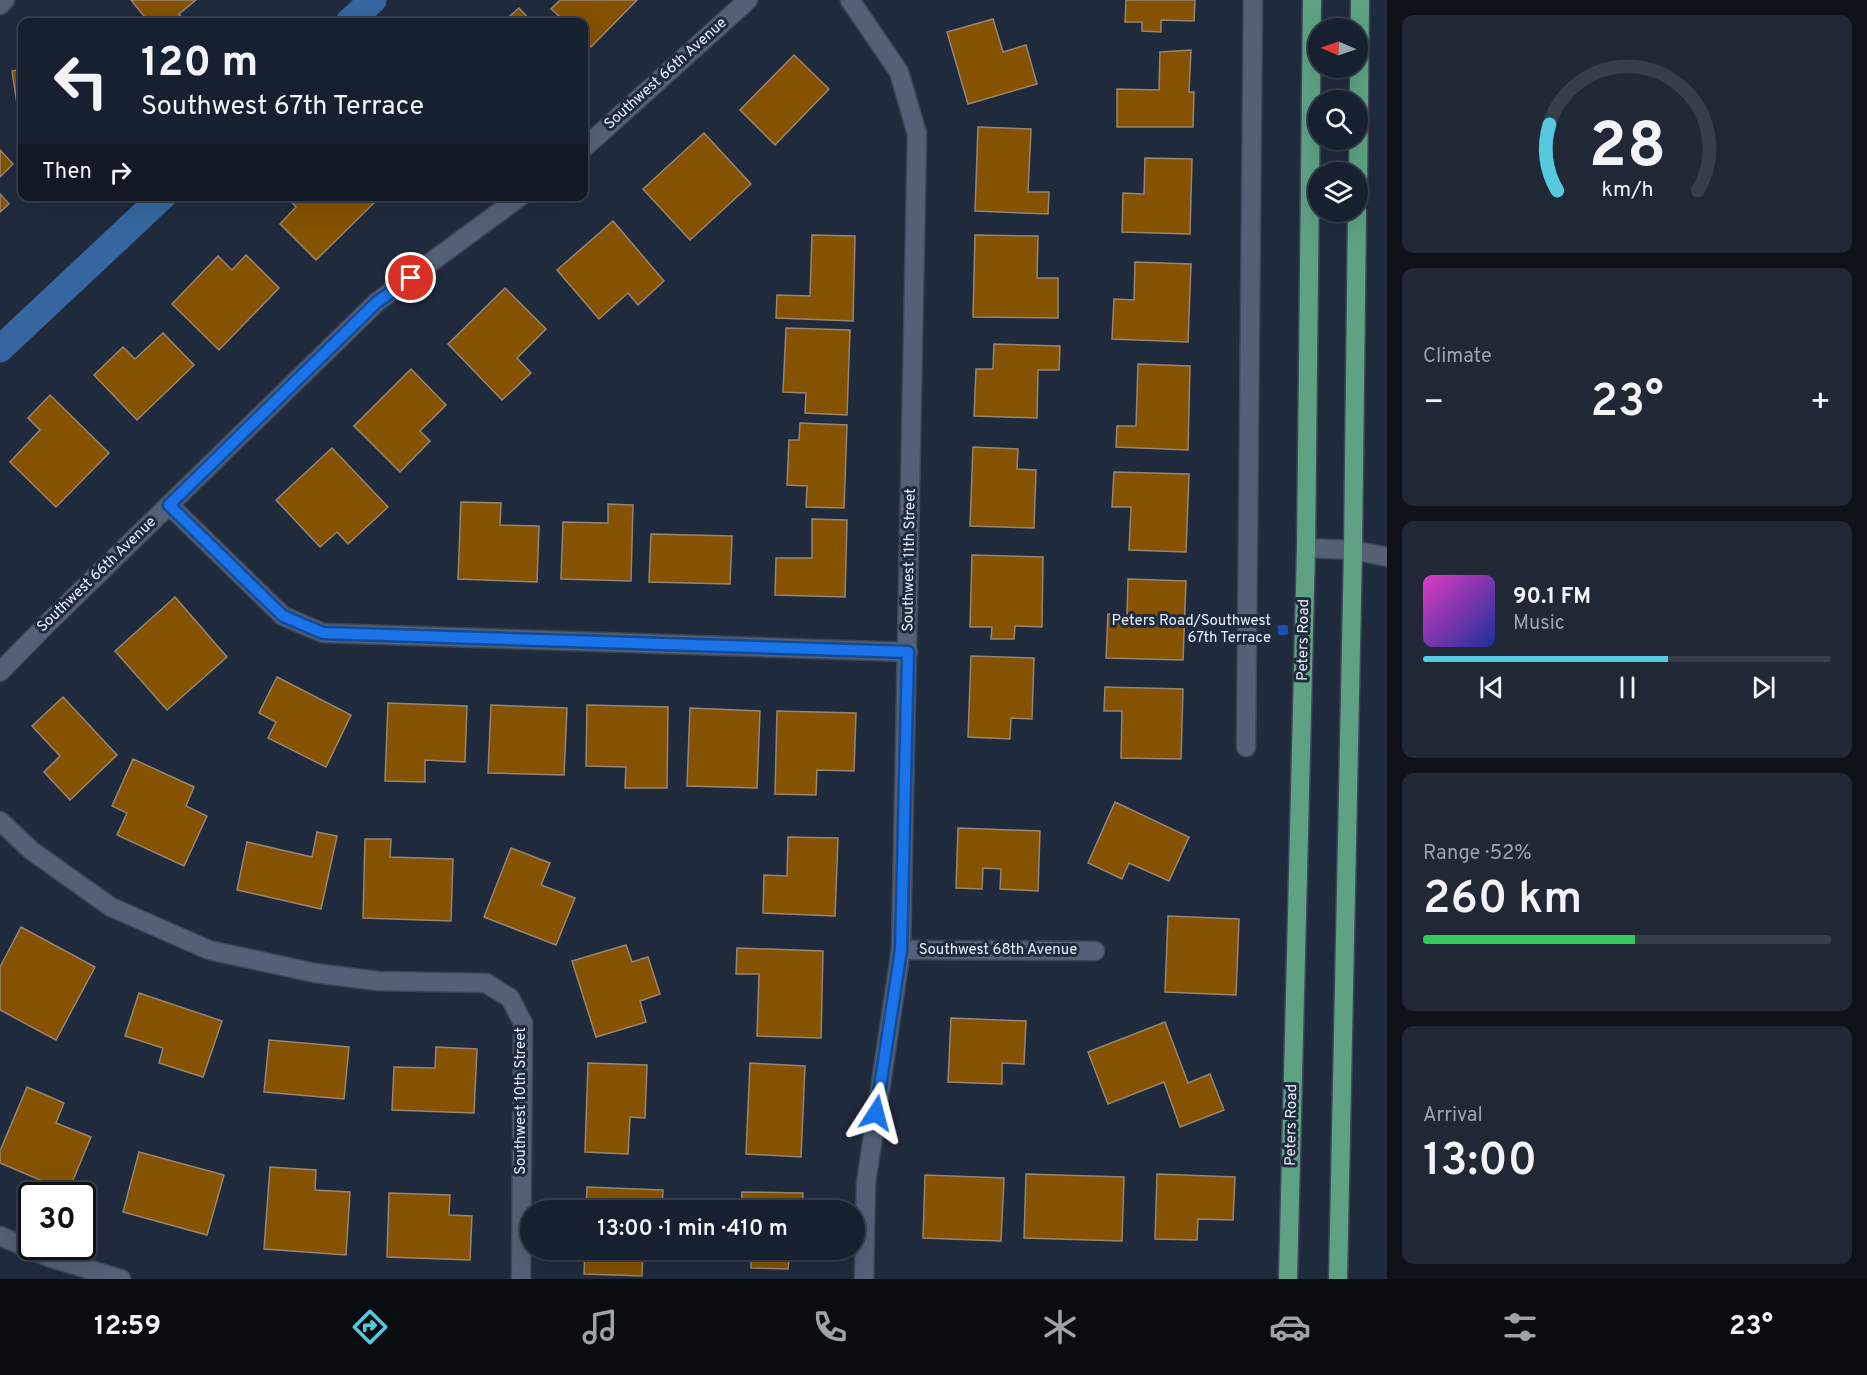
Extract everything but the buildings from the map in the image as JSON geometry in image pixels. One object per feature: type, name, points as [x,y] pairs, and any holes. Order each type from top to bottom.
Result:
[{"type":"main road","name":"Peters Road","points":[[1288,1279],[1306,548],[1312,0]]},
{"type":"main road","points":[[1358,162],[1360,0]]},
{"type":"main road","points":[[1338,1279],[1353,550],[1357,222]]},
{"type":"street","points":[[0,5],[5,0]]},
{"type":"street","name":"Southwest 66th Avenue","points":[[588,144],[748,0]]},
{"type":"street","name":"Southwest 11th Street","points":[[850,0],[899,72],[917,134],[901,950],[866,1183],[864,1279]]},
{"type":"street","points":[[1246,747],[1253,0]]},
{"type":"street","name":"Southwest 66th Avenue","points":[[0,672],[49,621],[377,302],[514,201]]},
{"type":"street","points":[[169,505],[283,616],[323,633],[908,652]]},
{"type":"street","points":[[1306,548],[1353,550],[1387,557]]},
{"type":"street","name":"Southwest 10th Street","points":[[0,821],[32,851],[111,907],[209,950],[315,973],[378,981],[486,983],[510,998],[523,1023],[521,1279]]},
{"type":"street","name":"Southwest 68th Avenue","points":[[901,950],[1095,951]]},
{"type":"street","points":[[0,1236],[51,1258],[121,1279]]},
{"type":"waterway","points":[[353,18],[373,0]]},
{"type":"waterway","points":[[0,349],[158,201]]},
{"type":"place","name":"Peters Road/Southwest 67th Terrace","points":[[1283,630]]},
{"type":"route","points":[[411,278],[377,302],[169,505],[283,616],[323,633],[908,652],[901,950],[876,1113]]}]
